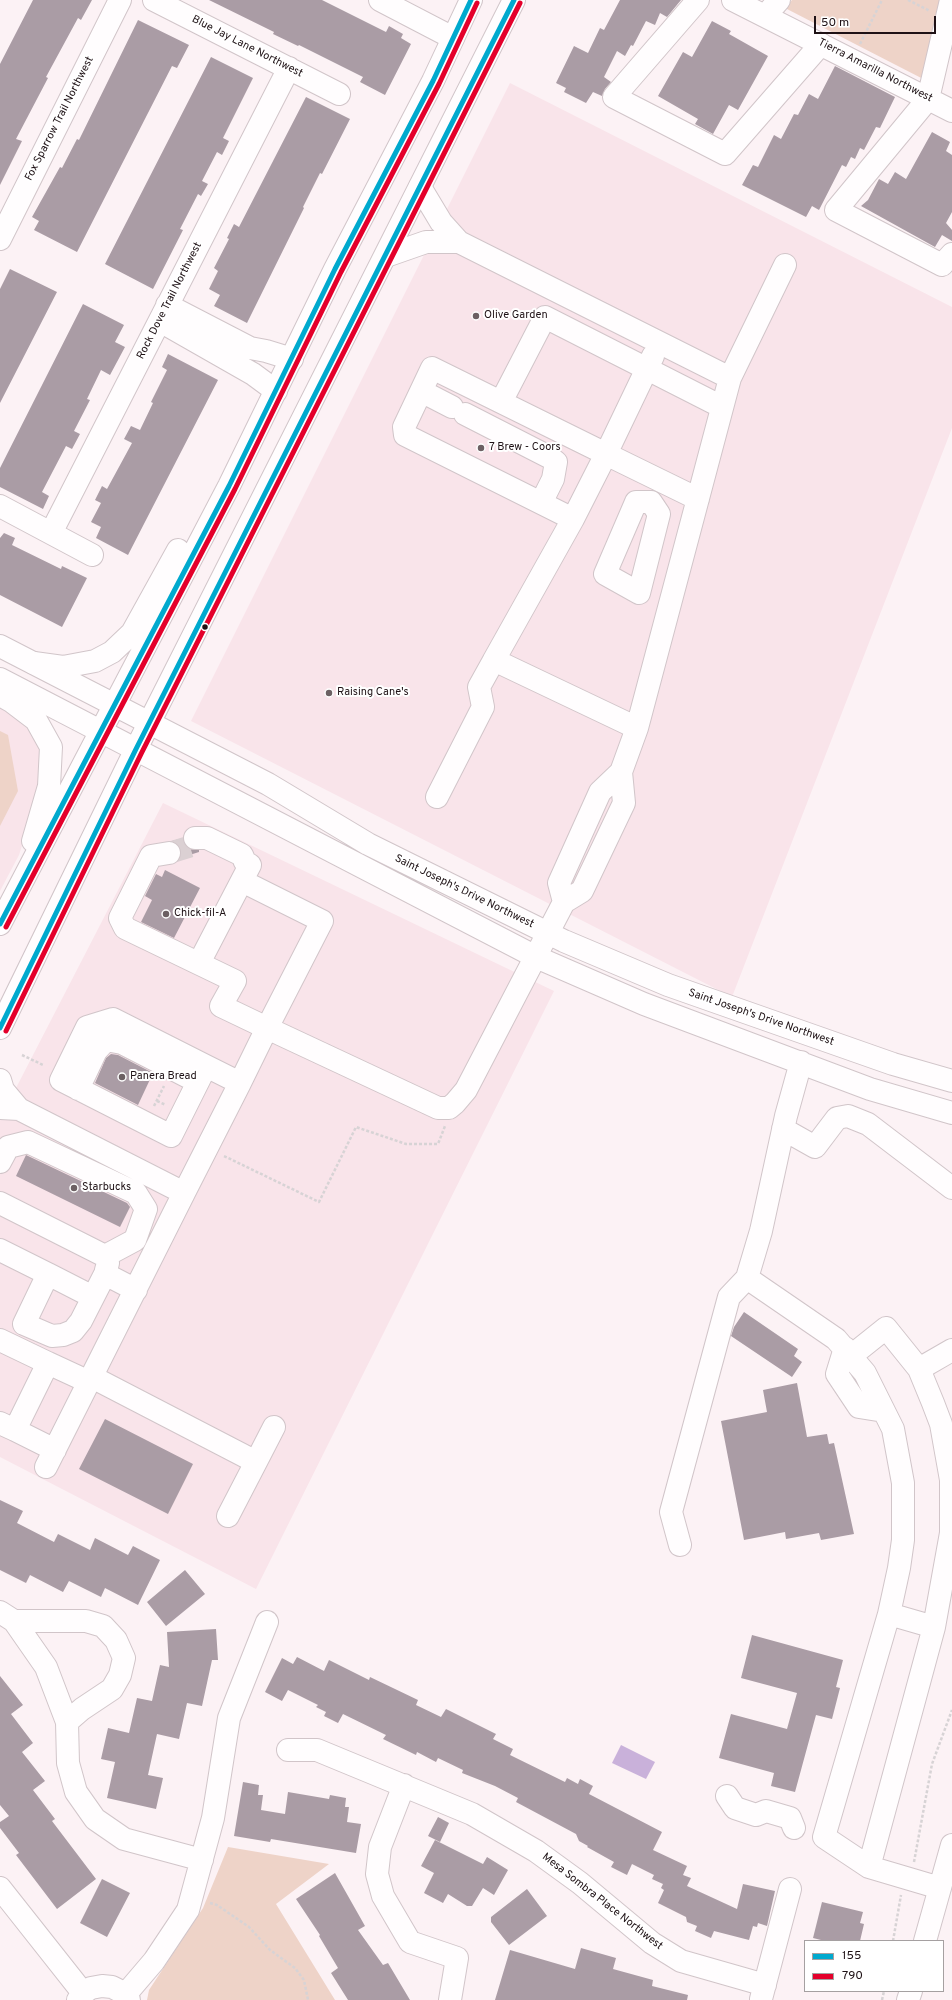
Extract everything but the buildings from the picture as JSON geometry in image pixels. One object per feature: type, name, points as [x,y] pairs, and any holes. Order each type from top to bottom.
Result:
[{"type":"street","name":"Fox Sparrow Trail Northwest","points":[[0,239],[120,0]]},
{"type":"street","name":"Blue Jay Lane Northwest","points":[[154,0],[339,94]]},
{"type":"street","points":[[380,0],[453,38]]},
{"type":"street","points":[[0,924],[229,486],[471,0]]},
{"type":"street","points":[[0,1028],[136,749],[514,0]]},
{"type":"street","points":[[698,0],[614,98],[725,154],[821,44]]},
{"type":"street","name":"Tierra Amarilla Northwest","points":[[733,0],[772,8],[821,44],[952,110]]},
{"type":"street","points":[[947,260],[836,210],[928,99],[948,10]]},
{"type":"street","name":"Rock Dove Trail Northwest","points":[[51,533],[289,68]]},
{"type":"street","points":[[420,187],[441,222],[459,242],[730,378]]},
{"type":"street","points":[[386,256],[426,242],[459,242]]},
{"type":"street","points":[[163,852],[120,918],[126,928],[235,981],[221,1006],[438,1108],[449,1108],[455,1103],[466,1090],[564,902],[582,891],[624,803],[621,772],[637,728],[730,378],[785,265]]},
{"type":"street","points":[[163,313],[250,348],[292,359]]},
{"type":"street","points":[[163,313],[276,391]]},
{"type":"street","points":[[501,402],[545,317],[722,407]]},
{"type":"street","points":[[437,797],[484,707],[479,687],[573,519],[606,454],[659,342]]},
{"type":"street","points":[[573,519],[405,435],[404,427],[432,368],[698,499]]},
{"type":"street","points":[[421,391],[552,458],[556,462],[554,479],[541,504]]},
{"type":"street","points":[[651,502],[659,480]]},
{"type":"street","points":[[34,663],[62,667],[94,661],[112,652],[132,633],[202,506],[229,486]]},
{"type":"street","points":[[0,506],[92,555]]},
{"type":"street","name":"Saint Joseph's Drive Northwest","points":[[0,646],[268,784],[368,844],[500,911],[548,933],[668,985],[893,1064],[952,1081]]},
{"type":"street","points":[[494,660],[637,728]]},
{"type":"street","name":"Saint Joseph's Drive Northwest","points":[[0,679],[101,730],[536,957],[644,1004],[870,1089],[952,1113]]},
{"type":"street","points":[[0,695],[11,701],[36,720],[51,747],[49,786],[20,887]]},
{"type":"street","points":[[48,1364],[7,1427],[51,1459],[322,921],[246,869],[239,862],[196,841]]},
{"type":"street","points":[[199,963],[246,869]]},
{"type":"street","points":[[202,1074],[171,1136],[61,1080],[87,1027],[113,1019],[202,1074],[240,1083]]},
{"type":"street","points":[[680,1545],[670,1512],[729,1297],[748,1278],[761,1231],[783,1129],[801,1062]]},
{"type":"street","points":[[0,1080],[10,1109],[184,1193]]},
{"type":"street","points":[[783,1129],[815,1146],[837,1118],[848,1116],[868,1124],[952,1188]]},
{"type":"street","points":[[0,1162],[8,1147],[28,1142],[136,1193],[146,1209],[134,1240],[105,1265],[93,1297],[78,1326],[64,1335],[47,1335],[24,1324],[48,1274]]},
{"type":"street","points":[[0,1203],[105,1265],[136,1290]]},
{"type":"street","points":[[0,1250],[93,1297]]},
{"type":"street","points":[[748,1278],[836,1339],[848,1352]]},
{"type":"street","points":[[824,1837],[889,1614],[899,1568],[903,1540],[903,1483],[893,1429],[884,1411],[860,1407],[837,1374],[848,1352],[886,1328],[919,1369],[942,1401],[947,1423],[951,1533],[934,1627],[870,1867]]},
{"type":"street","points":[[0,1340],[48,1364],[90,1379],[256,1462]]},
{"type":"street","points":[[919,1369],[952,1350]]},
{"type":"street","points":[[228,1516],[274,1427]]},
{"type":"street","points":[[889,1614],[934,1627]]},
{"type":"street","points":[[7,1617],[86,1621],[103,1626],[116,1640],[124,1658],[120,1675],[112,1689],[82,1709],[67,1722]]},
{"type":"street","points":[[7,1617],[46,1667],[67,1722],[68,1763],[76,1792],[95,1819],[124,1838],[202,1860]]},
{"type":"street","points":[[0,1888],[80,1997],[91,1988],[102,1986],[112,1987],[127,1998],[188,1910],[213,1818],[229,1718],[267,1622]]},
{"type":"street","name":"Mesa Sombra Place Northwest","points":[[288,1750],[318,1750],[472,1814],[536,1851],[580,1883],[652,1942],[681,1961],[763,1993]]},
{"type":"street","points":[[404,1785],[380,1847],[377,1874],[383,1896],[410,1942],[457,1958],[450,2000]]},
{"type":"street","points":[[727,1796],[735,1808],[756,1815],[766,1810],[790,1818],[794,1828],[824,1837],[870,1867],[945,1882]]},
{"type":"street","points":[[925,1940],[945,1882],[952,1844]]},
{"type":"street","points":[[763,1993],[790,1889]]},
{"type":"path","points":[[852,60],[882,0]]},
{"type":"path","points":[[908,0],[948,10]]},
{"type":"path","points":[[22,1055],[43,1065]]},
{"type":"path","points":[[207,1148],[319,1202],[356,1127],[406,1144],[438,1144],[455,1103]]},
{"type":"path","points":[[914,1862],[932,1764],[952,1710]]},
{"type":"path","points":[[893,1940],[902,1895]]},
{"type":"path","points":[[209,1903],[217,1905],[249,1927],[270,1950],[295,1968],[304,1980],[308,2000]]},
{"type":"shaded area","points":[[792,0],[946,0],[929,82],[785,8]]},
{"type":"shaded area","points":[[510,83],[952,307],[952,428],[732,997],[191,721]]},
{"type":"shaded area","points":[[0,703],[33,726],[46,769],[19,855],[0,891]]},
{"type":"shaded area","points":[[0,731],[8,735],[18,791],[0,826]]},
{"type":"shaded area","points":[[163,803],[554,991],[256,1589],[0,1457],[0,1119]]},
{"type":"shaded area","points":[[621,1745],[655,1762],[646,1779],[612,1763]]},
{"type":"shaded area","points":[[228,1847],[329,1864],[276,1904],[335,2000],[147,2000],[149,1990],[203,1908]]},
{"type":"tunnel","points":[[169,853],[198,844]]},
{"type":"transit line","name":"155","points":[[0,924],[229,486],[335,269],[433,81],[471,0]]},
{"type":"transit line","name":"155","points":[[0,1028],[136,749],[514,0]]},
{"type":"transit line","name":"790","points":[[6,927],[235,489],[341,272],[439,84],[477,3]]},
{"type":"transit line","name":"790","points":[[6,1031],[142,752],[520,3]]},
{"type":"place","name":"Olive Garden","points":[[476,316]]},
{"type":"place","name":"7 Brew - Coors","points":[[481,448]]},
{"type":"place","name":"Raising Cane's","points":[[329,693]]},
{"type":"place","name":"Chick-fil-A","points":[[166,914]]},
{"type":"place","name":"Panera Bread","points":[[122,1077]]},
{"type":"place","name":"Starbucks","points":[[74,1188]]}]
